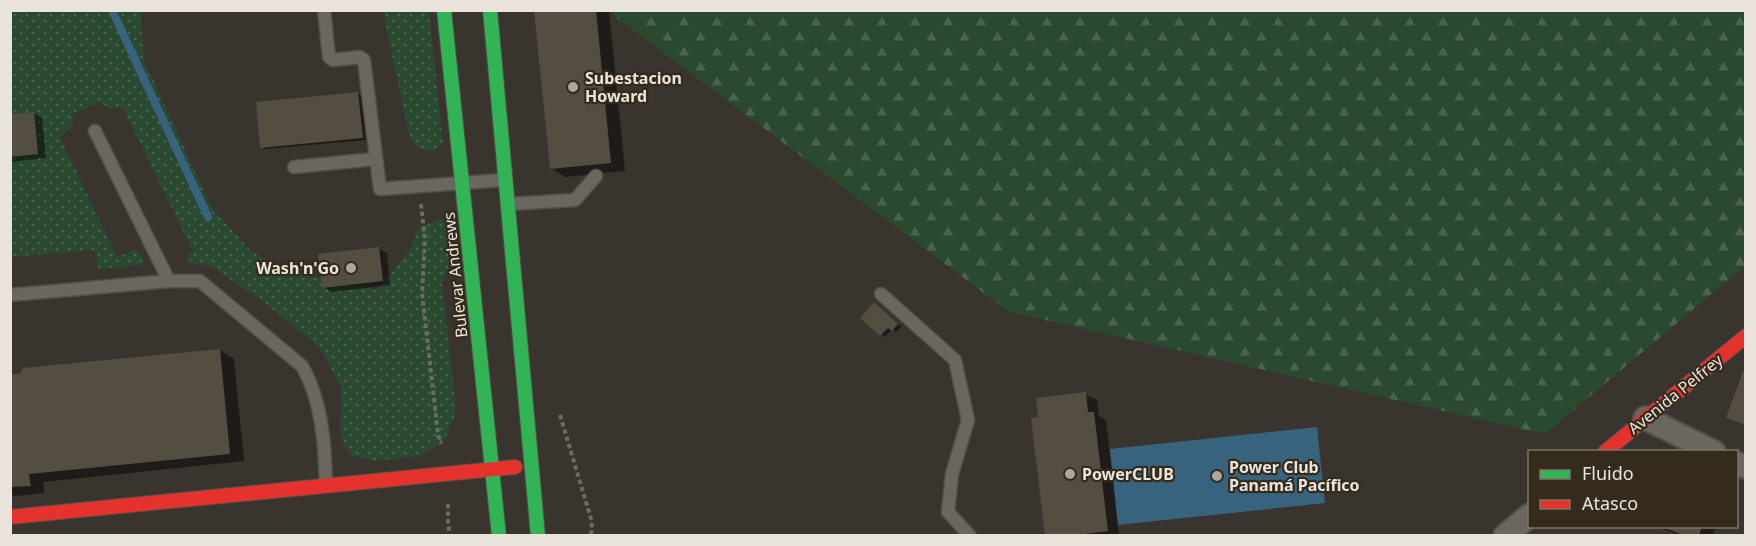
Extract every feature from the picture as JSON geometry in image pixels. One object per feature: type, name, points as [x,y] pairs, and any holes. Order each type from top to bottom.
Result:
[{"type":"main road","name":"Bulevar Andrews","points":[[444,10],[499,536]]},
{"type":"main road","points":[[490,10],[538,536]]},
{"type":"main road","name":"Avenida Pelfrey","points":[[1607,450],[1746,336]]},
{"type":"main road","points":[[10,517],[532,466]]},
{"type":"street","points":[[1645,418],[1710,450]]},
{"type":"street","points":[[1505,536],[1528,517]]},
{"type":"lane","points":[[324,10],[329,57],[333,60],[360,57],[364,60],[380,189],[506,180]]},
{"type":"lane","points":[[95,131],[169,281]]},
{"type":"lane","points":[[294,167],[375,159]]},
{"type":"lane","points":[[508,204],[575,200],[596,176]]},
{"type":"lane","points":[[10,295],[169,281],[200,281],[302,366],[313,385],[326,455],[326,486]]},
{"type":"lane","points":[[881,294],[955,360],[968,420],[952,474],[948,512],[970,536]]},
{"type":"path","points":[[419,187],[425,240],[422,293],[438,434],[449,473],[450,536]]},
{"type":"green space","points":[[11,11],[140,11],[144,60],[212,208],[251,251],[286,271],[378,290],[409,251],[418,228],[440,219],[450,228],[453,254],[442,284],[455,415],[445,440],[421,456],[374,461],[352,456],[344,445],[340,429],[341,387],[320,348],[266,304],[211,266],[191,264],[186,257],[193,251],[122,107],[111,109],[99,102],[73,114],[72,126],[60,137],[117,257],[135,250],[143,259],[142,265],[98,269],[95,250],[11,257]]},
{"type":"green space","points":[[383,11],[429,11],[443,144],[431,152],[418,148],[410,140]]},
{"type":"green space","points":[[612,11],[1745,11],[1745,266],[1545,434],[1009,312],[614,16]]},
{"type":"water","name":"Power Club Panamá Pacífico","points":[[1317,427],[1325,503],[1118,525],[1110,449]]},
{"type":"building","name":"Subestacion Howard","points":[[534,10],[596,10],[611,163],[550,169]]},
{"type":"building","points":[[358,92],[363,138],[260,148],[256,102]]},
{"type":"building","points":[[34,112],[38,154],[10,157],[10,114]]},
{"type":"building","name":"Wash'n'Go","points":[[379,247],[383,281],[322,288],[318,254]]},
{"type":"building","points":[[874,302],[898,324],[892,331],[888,328],[880,336],[860,318]]},
{"type":"building","points":[[220,349],[230,454],[29,474],[31,486],[10,487],[10,374],[20,374],[23,368]]},
{"type":"building","points":[[1743,371],[1746,372],[1746,425],[1726,418]]},
{"type":"building","name":"PowerCLUB","points":[[1086,392],[1088,412],[1094,412],[1108,531],[1070,536],[1045,536],[1031,418],[1038,417],[1036,398]]},
{"type":"building","points":[[1665,528],[1701,528],[1699,536],[1685,536]]},
{"type":"waterway","points":[[112,10],[208,217]]},
{"type":"traffic: fast","points":[[444,10],[499,536]]},
{"type":"traffic: fast","points":[[490,10],[538,536]]},
{"type":"traffic: jam","points":[[1607,450],[1746,336]]},
{"type":"traffic: jam","points":[[10,517],[515,467]]},
{"type":"place","name":"Subestacion Howard","points":[[573,87]]},
{"type":"place","name":"Wash'n'Go","points":[[351,268]]},
{"type":"place","name":"PowerCLUB","points":[[1070,474]]},
{"type":"place","name":"Power Club Panamá Pacífico","points":[[1217,476]]}]
